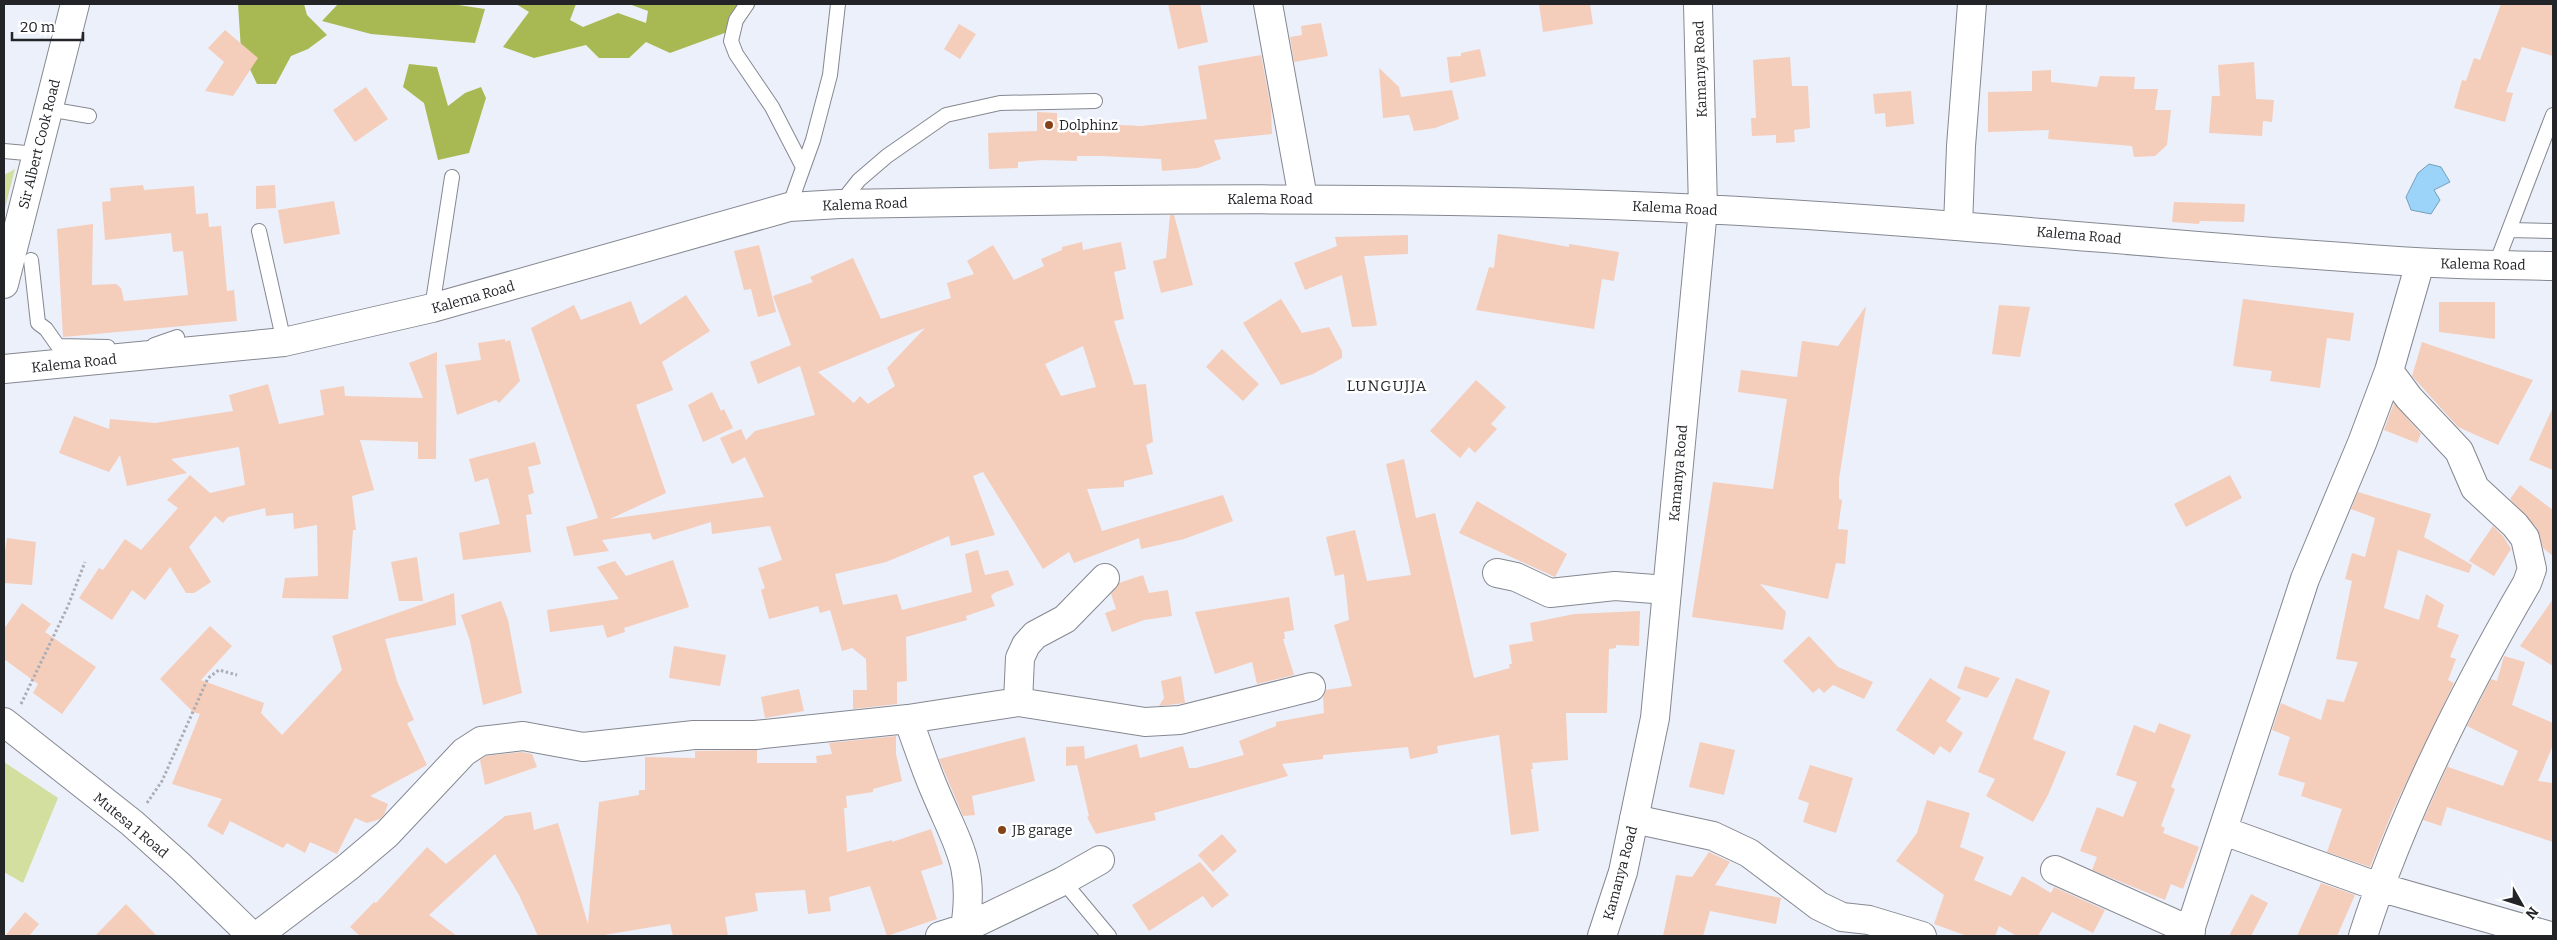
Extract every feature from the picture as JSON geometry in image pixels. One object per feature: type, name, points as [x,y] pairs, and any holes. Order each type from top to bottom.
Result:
[{"type":"street","name":"Sir Albert Cook Road","points":[[4,284],[75,4]]},
{"type":"street","points":[[1268,4],[1304,198]]},
{"type":"street","name":"Kamanya Road","points":[[1602,936],[1623,872],[1655,718],[1703,209],[1702,93],[1698,4]]},
{"type":"street","points":[[1958,226],[1961,146],[1972,4]]},
{"type":"street","name":"Kalema Road","points":[[4,369],[185,344],[284,342],[432,308],[789,207],[840,204],[1304,198],[1468,200],[1703,209],[1958,226],[2420,263],[2553,266]]},
{"type":"street","points":[[2055,870],[2190,934],[2305,579],[2362,443],[2389,371],[2420,263]]},
{"type":"street","points":[[2364,936],[2379,887],[2455,712],[2527,583],[2532,569],[2530,550],[2516,524],[2475,488],[2459,451],[2410,398],[2389,371]]},
{"type":"street","points":[[1497,573],[1516,577],[1550,593],[1615,586],[1667,590]]},
{"type":"street","points":[[1018,702],[1020,658],[1026,645],[1035,635],[1065,618],[1105,578]]},
{"type":"street","points":[[257,936],[348,867],[387,834],[464,752],[481,741],[524,736],[583,747],[694,735],[755,735],[908,719],[1018,702],[1145,722],[1180,720],[1311,687]]},
{"type":"street","points":[[908,719],[935,791],[960,845],[968,874],[969,904],[953,932]]},
{"type":"street","name":"Mutesa 1 Road","points":[[7,725],[132,823],[181,867],[252,936]]},
{"type":"street","points":[[1634,819],[1713,836],[1749,853],[1819,906],[1842,917],[1869,920],[1922,936]]},
{"type":"street","points":[[2224,831],[2379,887],[2550,936]]},
{"type":"street","points":[[953,932],[1063,881],[1100,860]]},
{"type":"lane","points":[[747,4],[736,20],[732,41],[736,54],[772,107],[804,168]]},
{"type":"lane","points":[[789,207],[804,168],[830,75],[838,4]]},
{"type":"lane","points":[[840,204],[859,180],[887,156],[946,115],[1000,103],[1095,101]]},
{"type":"lane","points":[[48,109],[89,116]]},
{"type":"lane","points":[[2496,264],[2553,115]]},
{"type":"lane","points":[[4,151],[37,154]]},
{"type":"lane","points":[[432,308],[452,178]]},
{"type":"lane","points":[[2510,230],[2553,231]]},
{"type":"lane","points":[[259,231],[284,342]]},
{"type":"lane","points":[[31,260],[38,323],[46,329],[58,346],[149,347],[185,344]]},
{"type":"lane","points":[[149,347],[185,344]]},
{"type":"lane","points":[[1063,881],[1109,936]]},
{"type":"path","points":[[7,725],[68,606],[85,562]]},
{"type":"path","points":[[132,823],[162,781],[208,678],[219,670],[237,675]]},
{"type":"green space","points":[[238,4],[304,4],[307,15],[327,35],[308,49],[291,56],[276,84],[257,84],[241,50]]},
{"type":"green space","points":[[338,4],[452,4],[485,9],[475,43],[371,34],[322,21]]},
{"type":"green space","points":[[516,4],[576,4],[570,20],[583,27],[618,13],[646,23],[648,11],[629,4],[756,4],[741,27],[670,53],[646,42],[629,58],[599,58],[586,45],[534,58],[503,47],[529,12]]},
{"type":"green space","points":[[409,64],[437,67],[448,106],[465,93],[481,87],[486,98],[469,153],[438,160],[424,103],[403,87]]},
{"type":"green space","points":[[15,169],[4,212],[4,175]]},
{"type":"green space","points":[[4,762],[58,798],[23,883],[4,872]]},
{"type":"water","points":[[2429,164],[2441,167],[2450,182],[2434,190],[2440,200],[2431,214],[2411,210],[2406,197],[2418,173]]},
{"type":"building","points":[[1168,4],[1200,4],[1208,42],[1178,49]]},
{"type":"building","points":[[1539,4],[1590,4],[1593,24],[1543,32]]},
{"type":"building","points":[[2501,4],[2553,4],[2553,56],[2522,47],[2506,92],[2513,93],[2505,122],[2454,108],[2462,80],[2466,81],[2474,58],[2480,60]]},
{"type":"building","points":[[1321,23],[1328,56],[1294,62],[1290,37],[1302,35],[1301,26]]},
{"type":"building","points":[[959,24],[976,34],[960,59],[944,49]]},
{"type":"building","points":[[225,30],[258,58],[233,96],[205,91],[224,62],[208,48]]},
{"type":"building","points":[[1480,49],[1486,76],[1450,83],[1447,57],[1461,56],[1461,53]]},
{"type":"building","points":[[1261,55],[1271,108],[1272,134],[1214,140],[1221,159],[1198,168],[1162,171],[1161,159],[1101,156],[1077,156],[1077,161],[1042,160],[1018,162],[1018,168],[989,169],[988,133],[1037,131],[1037,112],[1057,113],[1057,122],[1141,126],[1207,119],[1198,66]]},
{"type":"building","points":[[1790,57],[1792,86],[1808,86],[1810,128],[1794,130],[1795,142],[1776,143],[1776,135],[1752,136],[1751,118],[1756,118],[1753,60]]},
{"type":"building","points":[[2254,62],[2256,99],[2274,100],[2272,122],[2263,121],[2262,136],[2209,133],[2212,96],[2220,96],[2218,65]]},
{"type":"building","points":[[1379,68],[1399,87],[1401,97],[1452,90],[1459,119],[1435,128],[1414,131],[1409,115],[1383,118]]},
{"type":"building","points":[[2051,70],[2051,82],[2097,87],[2100,76],[2135,77],[2134,89],[2158,89],[2155,110],[2171,110],[2167,145],[2155,156],[2134,157],[2132,146],[2048,139],[2049,130],[1988,132],[1988,92],[2032,91],[2032,71]]},
{"type":"building","points":[[366,87],[388,119],[355,142],[333,110]]},
{"type":"building","points":[[1911,91],[1914,124],[1886,127],[1885,113],[1875,114],[1873,94]]},
{"type":"building","points":[[143,185],[144,190],[194,186],[196,214],[208,213],[209,227],[221,226],[227,291],[234,290],[237,321],[63,337],[57,229],[93,224],[92,285],[116,284],[121,288],[124,301],[188,295],[183,251],[173,252],[171,233],[105,240],[102,202],[111,201],[110,188]]},
{"type":"building","points":[[275,185],[276,208],[256,209],[256,186]]},
{"type":"building","points":[[334,201],[340,234],[284,244],[278,210]]},
{"type":"building","points":[[2174,202],[2245,204],[2244,222],[2200,221],[2199,224],[2172,222]]},
{"type":"building","points":[[1170,215],[1174,215],[1193,285],[1161,293],[1153,261],[1166,258]]},
{"type":"building","points":[[1498,234],[1569,247],[1569,244],[1619,252],[1614,281],[1602,279],[1594,329],[1476,310],[1489,267],[1494,268]]},
{"type":"building","points":[[1408,235],[1408,254],[1364,256],[1377,325],[1373,326],[1352,327],[1342,275],[1305,290],[1294,263],[1337,246],[1335,237]]},
{"type":"building","points":[[1082,242],[1083,250],[1121,242],[1126,269],[1114,272],[1124,319],[1114,321],[1134,385],[1146,384],[1153,442],[1146,445],[1153,474],[1124,481],[1124,487],[1087,489],[1102,531],[1223,495],[1233,521],[1184,539],[1141,549],[1139,538],[1074,563],[1069,552],[1043,569],[983,472],[973,476],[995,535],[951,546],[949,536],[886,562],[835,574],[843,605],[897,594],[902,610],[972,592],[965,554],[978,550],[985,575],[1008,570],[1014,585],[994,593],[991,596],[995,606],[966,616],[967,620],[906,637],[907,681],[897,682],[897,704],[853,709],[853,690],[867,690],[866,659],[852,648],[842,651],[830,610],[820,613],[818,606],[769,619],[761,590],[765,588],[758,568],[782,560],[770,526],[712,534],[711,522],[653,540],[650,533],[602,540],[609,551],[574,556],[566,527],[598,518],[531,328],[574,305],[581,320],[631,301],[640,325],[686,295],[710,331],[662,362],[673,390],[636,405],[666,493],[610,519],[764,497],[745,457],[732,464],[720,438],[741,429],[746,440],[755,431],[815,415],[800,366],[758,384],[750,362],[791,345],[773,296],[813,282],[810,277],[853,258],[881,319],[951,298],[947,283],[974,274],[967,261],[993,245],[1014,280],[1044,266],[1041,259],[1062,250],[1062,247]],"holes":[[[925,328],[887,368],[895,386],[868,404],[860,396],[854,403],[818,372]],[[1083,346],[1096,387],[1061,396],[1045,364]]]},
{"type":"building","points":[[759,245],[776,312],[758,317],[751,289],[744,290],[734,251]]},
{"type":"building","points":[[1281,299],[1302,333],[1329,327],[1342,351],[1342,358],[1313,374],[1281,385],[1243,323]]},
{"type":"building","points":[[2243,299],[2354,313],[2350,341],[2327,338],[2320,388],[2270,381],[2272,371],[2233,366]]},
{"type":"building","points":[[2439,302],[2495,302],[2495,339],[2439,332]]},
{"type":"building","points":[[1999,305],[2030,307],[2020,357],[1992,354]]},
{"type":"building","points":[[1866,306],[1839,479],[1839,499],[1842,500],[1838,529],[1848,530],[1845,564],[1836,563],[1828,599],[1760,584],[1786,612],[1783,630],[1692,617],[1713,482],[1773,489],[1787,399],[1738,392],[1741,370],[1797,377],[1802,341],[1838,346]]},
{"type":"building","points":[[505,339],[505,342],[510,340],[520,381],[499,403],[496,400],[457,415],[445,365],[481,360],[478,343]]},
{"type":"building","points":[[2422,342],[2533,380],[2498,445],[2458,427],[2412,376]]},
{"type":"building","points":[[1222,349],[1259,384],[1243,401],[1206,367]]},
{"type":"building","points":[[437,352],[436,459],[418,459],[418,442],[360,440],[374,490],[352,496],[356,530],[353,530],[348,599],[282,598],[285,578],[318,576],[317,525],[294,529],[293,513],[266,516],[265,508],[228,517],[223,523],[215,516],[189,547],[211,582],[194,593],[186,593],[170,567],[145,600],[132,590],[112,620],[79,598],[99,568],[103,570],[125,539],[141,550],[178,508],[167,500],[190,475],[210,493],[245,485],[239,447],[171,459],[187,473],[127,486],[120,455],[109,472],[59,453],[74,416],[109,429],[110,419],[155,423],[233,411],[229,395],[268,384],[279,424],[324,415],[320,390],[344,386],[345,396],[423,398],[409,363]]},
{"type":"building","points":[[1476,380],[1506,407],[1491,424],[1497,429],[1475,453],[1469,447],[1460,458],[1430,431]]},
{"type":"building","points":[[712,392],[721,411],[724,409],[733,428],[703,442],[688,405]]},
{"type":"building","points":[[2394,403],[2421,434],[2417,443],[2384,430]]},
{"type":"building","points":[[2553,407],[2553,470],[2529,460]]},
{"type":"building","points":[[535,442],[541,464],[528,467],[534,493],[528,495],[532,514],[526,515],[531,552],[463,560],[459,533],[500,524],[488,478],[475,482],[469,459]]},
{"type":"building","points":[[1404,459],[1416,518],[1435,513],[1474,678],[1510,668],[1509,664],[1512,664],[1509,645],[1533,641],[1530,623],[1574,614],[1640,611],[1639,646],[1616,645],[1616,648],[1609,649],[1607,713],[1566,713],[1568,760],[1532,763],[1533,769],[1531,769],[1539,831],[1511,835],[1499,735],[1437,746],[1438,753],[1410,759],[1408,747],[1323,755],[1323,759],[1282,764],[1288,776],[1154,813],[1156,820],[1096,834],[1087,817],[1089,816],[1077,765],[1066,766],[1066,747],[1084,746],[1085,759],[1137,744],[1140,758],[1183,746],[1189,768],[1196,768],[1244,755],[1239,741],[1276,726],[1276,722],[1324,713],[1323,697],[1326,690],[1352,686],[1334,625],[1349,620],[1344,574],[1335,576],[1326,537],[1355,530],[1367,581],[1411,575],[1386,464]]},
{"type":"building","points":[[2230,475],[2242,498],[2186,527],[2174,504]]},
{"type":"building","points":[[2520,485],[2553,510],[2553,556],[2543,548],[2537,528],[2510,499]]},
{"type":"building","points":[[2358,492],[2431,514],[2424,537],[2472,565],[2469,573],[2398,550],[2384,608],[2419,620],[2426,594],[2444,605],[2437,627],[2459,635],[2450,657],[2456,659],[2448,680],[2454,683],[2393,810],[2370,867],[2327,852],[2342,809],[2301,796],[2305,783],[2278,775],[2290,737],[2272,730],[2281,703],[2321,720],[2327,699],[2344,702],[2358,662],[2336,659],[2352,581],[2345,579],[2352,553],[2365,557],[2375,518],[2351,509]]},
{"type":"building","points":[[1477,501],[1567,554],[1555,577],[1459,533]]},
{"type":"building","points":[[2493,526],[2503,536],[2511,549],[2494,576],[2469,561]]},
{"type":"building","points":[[7,538],[36,542],[32,585],[4,583],[4,559]]},
{"type":"building","points":[[417,557],[423,601],[399,601],[391,562]]},
{"type":"building","points":[[673,560],[689,607],[624,628],[625,632],[607,638],[603,625],[550,632],[547,610],[619,599],[597,567],[615,561],[626,576]]},
{"type":"building","points":[[1143,575],[1149,593],[1168,590],[1172,616],[1144,620],[1112,632],[1105,613],[1116,609],[1111,594],[1119,583]]},
{"type":"building","points":[[454,593],[456,625],[385,639],[397,681],[414,720],[407,723],[427,765],[370,796],[388,804],[384,815],[380,819],[367,823],[355,818],[337,854],[310,842],[305,853],[287,843],[283,848],[230,821],[223,835],[207,826],[222,799],[172,784],[200,714],[193,712],[160,679],[210,626],[232,646],[201,680],[264,703],[261,713],[282,735],[342,670],[332,636]]},
{"type":"building","points":[[1289,597],[1294,630],[1284,632],[1285,639],[1283,639],[1294,675],[1257,684],[1252,662],[1215,674],[1195,612]]},
{"type":"building","points":[[2553,599],[2553,666],[2520,646]]},
{"type":"building","points":[[501,601],[508,620],[522,693],[483,705],[470,641],[461,615]]},
{"type":"building","points":[[22,603],[51,624],[45,632],[96,667],[62,714],[33,693],[38,684],[4,659],[4,629]]},
{"type":"building","points":[[1809,636],[1838,667],[1873,682],[1864,699],[1833,685],[1824,693],[1819,688],[1813,693],[1783,661]]},
{"type":"building","points":[[674,646],[726,655],[720,686],[669,678]]},
{"type":"building","points":[[2504,656],[2525,662],[2512,705],[2553,723],[2553,745],[2538,781],[2553,783],[2553,842],[2447,807],[2441,826],[2423,820],[2449,763],[2448,767],[2503,786],[2518,751],[2467,726],[2491,679],[2497,681]]},
{"type":"building","points":[[1965,666],[2000,678],[1987,698],[1957,688]]},
{"type":"building","points":[[1181,676],[1185,703],[1159,706],[1164,698],[1161,681]]},
{"type":"building","points":[[1930,678],[1961,698],[1946,721],[1963,733],[1950,753],[1940,746],[1934,755],[1896,730]]},
{"type":"building","points":[[2016,678],[2050,691],[2033,739],[2066,752],[2048,795],[2033,822],[1986,796],[1995,779],[1978,772]]},
{"type":"building","points":[[799,689],[804,711],[765,718],[761,697]]},
{"type":"building","points":[[2159,723],[2191,735],[2171,787],[2175,789],[2161,826],[2165,828],[2163,833],[2199,847],[2183,889],[2171,884],[2165,900],[2092,870],[2097,857],[2080,851],[2097,807],[2123,817],[2137,782],[2116,775],[2134,725],[2155,733]]},
{"type":"building","points":[[896,736],[896,754],[902,781],[873,789],[873,792],[846,796],[847,808],[844,808],[847,852],[892,840],[892,842],[931,829],[943,864],[921,871],[937,919],[887,936],[870,886],[829,897],[831,911],[808,914],[805,890],[755,893],[758,911],[725,917],[728,936],[673,936],[670,924],[598,936],[538,936],[519,895],[495,854],[429,915],[457,936],[360,936],[350,927],[374,902],[376,903],[427,847],[446,864],[505,816],[531,812],[534,830],[558,823],[588,924],[599,802],[639,795],[639,790],[645,790],[645,757],[695,758],[695,751],[757,750],[757,763],[817,763],[816,756],[832,754],[829,743]]},
{"type":"building","points":[[1025,737],[1035,781],[972,796],[975,815],[963,816],[939,759]]},
{"type":"building","points":[[1700,742],[1735,750],[1724,795],[1689,787]]},
{"type":"building","points":[[522,752],[532,754],[537,767],[485,785],[480,760],[486,756]]},
{"type":"building","points":[[1810,765],[1853,778],[1836,833],[1803,822],[1809,803],[1798,799]]},
{"type":"building","points":[[1927,800],[1970,813],[1960,847],[1984,857],[1974,880],[2011,896],[2022,876],[2051,893],[2054,887],[2105,910],[2093,933],[2052,912],[2038,936],[2017,936],[1999,926],[1995,936],[1967,936],[1934,924],[1944,895],[1896,861],[1917,833]]},
{"type":"building","points":[[1222,834],[1237,851],[1213,872],[1198,855]]},
{"type":"building","points":[[1709,852],[1730,862],[1715,885],[1781,898],[1776,924],[1710,911],[1703,936],[1663,936],[1676,875],[1692,877]]},
{"type":"building","points":[[1200,862],[1229,895],[1212,908],[1203,896],[1149,931],[1132,905]]},
{"type":"building","points":[[2321,883],[2355,895],[2337,936],[2297,936]]},
{"type":"building","points":[[2251,894],[2268,903],[2251,936],[2229,936]]},
{"type":"building","points":[[126,904],[157,936],[95,936]]},
{"type":"building","points":[[25,912],[39,924],[29,936],[5,936]]},
{"type":"place","name":"Dolphinz","points":[[1049,125]]},
{"type":"place","name":"JB garage","points":[[1002,830]]},
{"type":"district","name":"LUNGUJJA","points":[[1387,386]]}]
